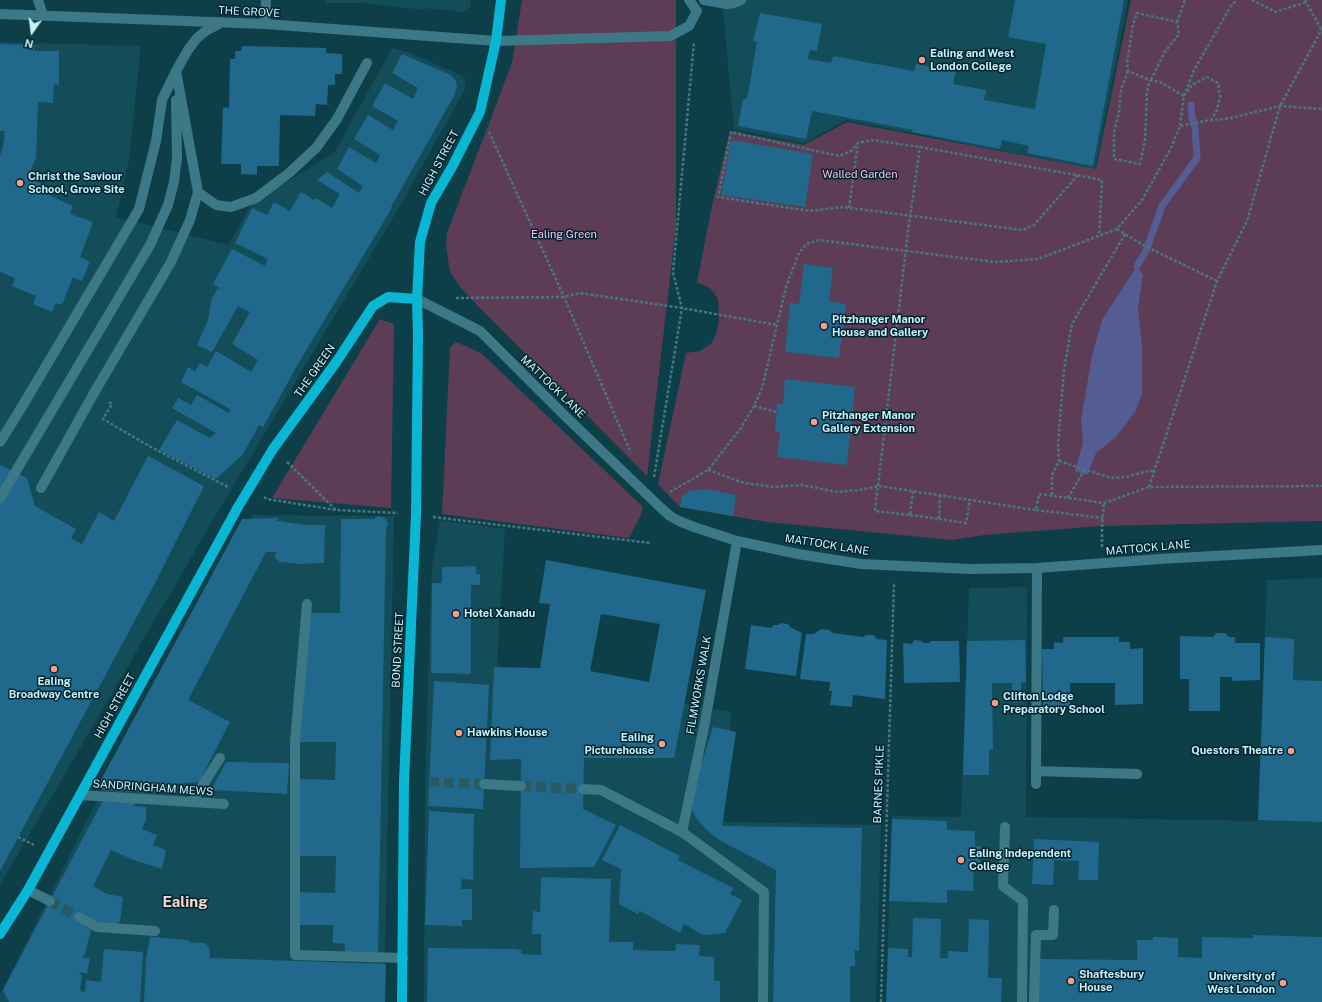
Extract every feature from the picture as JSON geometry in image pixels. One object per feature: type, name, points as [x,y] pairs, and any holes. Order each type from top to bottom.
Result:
[{"type":"main road","points":[[496,42],[501,0]]},
{"type":"main road","name":"HIGH STREET","points":[[417,299],[420,242],[431,203],[452,167],[480,112],[496,42]]},
{"type":"main road","name":"THE GREEN","points":[[249,487],[273,449],[337,361],[372,306],[388,297],[417,299]]},
{"type":"main road","name":"BOND STREET","points":[[402,1002],[404,782],[416,514],[417,299]]},
{"type":"main road","name":"HIGH STREET","points":[[0,934],[28,890],[249,487]]},
{"type":"street","points":[[38,0],[43,15]]},
{"type":"street","points":[[264,24],[266,0]]},
{"type":"street","points":[[690,0],[697,10]]},
{"type":"street","points":[[704,0],[726,4],[734,3],[740,0]]},
{"type":"street","name":"THE GROVE","points":[[0,14],[264,24],[496,42],[670,36],[689,26],[697,10]]},
{"type":"street","points":[[0,442],[139,209],[156,141],[162,100],[176,71],[197,38],[207,30],[221,23]]},
{"type":"street","points":[[198,192],[216,205],[231,207],[256,198],[289,173],[316,148],[333,124],[367,63]]},
{"type":"street","points":[[41,488],[94,393],[171,262],[190,220],[198,192],[176,71]]},
{"type":"street","points":[[0,498],[150,245],[168,205],[174,182],[177,158],[176,71]]},
{"type":"street","name":"MATTOCK LANE","points":[[417,299],[480,331],[563,414],[661,508],[679,521],[737,541],[824,559],[861,564],[970,569],[1037,568],[1160,559],[1322,550]]},
{"type":"street","name":"FILMWORKS WALK","points":[[682,832],[705,722],[737,541]]},
{"type":"street","points":[[1036,784],[1037,568]]},
{"type":"street","points":[[307,604],[295,742],[295,954],[403,958]]},
{"type":"street","points":[[192,802],[220,758]]},
{"type":"street","points":[[1036,771],[1137,774]]},
{"type":"street","points":[[484,784],[520,786]]},
{"type":"street","points":[[583,789],[601,790],[682,832],[764,892],[763,1002]]},
{"type":"street","name":"SANDRINGHAM MEWS","points":[[80,795],[224,804]]},
{"type":"street","points":[[1005,827],[1003,886],[1023,901],[1022,1002]]},
{"type":"street","points":[[28,890],[50,901]]},
{"type":"street","points":[[1034,1002],[1036,935],[1053,936],[1054,910]]},
{"type":"street","points":[[79,917],[97,927],[155,931]]},
{"type":"path","points":[[1177,22],[1137,13],[1132,24],[1127,63],[1128,71],[1121,90],[1119,113],[1114,132],[1114,159],[1140,164],[1145,140],[1147,98],[1151,80],[1164,52],[1179,34],[1177,22],[1185,0]]},
{"type":"path","points":[[668,493],[708,470],[741,428],[754,406],[762,388],[786,287],[798,256],[806,244],[819,240],[994,262],[1038,259],[1117,229],[1142,200],[1171,148],[1181,126],[1184,96],[1194,70],[1231,6],[1237,0]]},
{"type":"path","points":[[1149,487],[1218,281],[1247,221],[1280,106],[1322,29],[1306,1],[1276,12],[1252,0]]},
{"type":"path","points":[[650,497],[682,308],[673,273],[697,10]]},
{"type":"path","points":[[1128,71],[1160,82],[1184,96]]},
{"type":"path","points":[[1184,96],[1192,85],[1207,77],[1218,83],[1220,97],[1217,110],[1212,120]]},
{"type":"path","points":[[1181,126],[1204,121],[1231,118],[1280,106],[1322,109]]},
{"type":"path","points":[[480,112],[564,297],[631,454]]},
{"type":"path","points":[[1078,175],[1034,224],[1022,230],[843,207],[810,211],[718,197],[731,132],[839,156],[851,151],[858,143],[871,140],[920,147],[1078,175],[1102,180],[1099,236]]},
{"type":"path","points":[[849,208],[858,143]]},
{"type":"path","points":[[920,147],[910,216],[875,511],[966,523],[970,500]]},
{"type":"path","points":[[1117,229],[1143,245],[1218,281]]},
{"type":"path","points":[[1052,495],[1052,476],[1059,461],[1058,444],[1064,370],[1072,324],[1125,234]]},
{"type":"path","points":[[456,298],[564,297],[580,293],[682,308],[777,325]]},
{"type":"path","points":[[94,393],[112,404],[103,419],[149,446],[228,487]]},
{"type":"path","points":[[754,406],[777,412]]},
{"type":"path","points":[[1059,461],[1111,478],[1126,478],[1149,471],[1154,471]]},
{"type":"path","points":[[287,462],[336,510]]},
{"type":"path","points":[[1068,498],[1085,469]]},
{"type":"path","points":[[708,470],[744,483],[774,487],[802,485],[837,492],[879,486],[1036,510],[1103,518]]},
{"type":"path","points":[[1036,510],[1038,494],[1104,503],[1149,487],[1322,486]]},
{"type":"path","points":[[910,515],[913,491]]},
{"type":"path","points":[[259,494],[267,499],[336,510],[398,512]]},
{"type":"path","points":[[939,519],[940,495]]},
{"type":"path","points":[[1103,564],[1104,503]]},
{"type":"path","points":[[433,517],[650,543]]},
{"type":"path","name":"BARNES PIKLE","points":[[881,1002],[894,566]]},
{"type":"shaded area","points":[[326,0],[471,0],[470,7],[463,12],[427,8],[425,10],[362,3],[325,3]]},
{"type":"shaded area","name":"Ealing and West London College","points":[[722,0],[1128,0],[1095,169],[846,120],[804,143],[734,129]]},
{"type":"shaded area","points":[[0,42],[141,46],[129,160],[116,217],[229,245],[251,204],[334,153],[392,48],[411,53],[465,77],[465,89],[397,211],[223,503],[0,885]]},
{"type":"shaded area","points":[[253,515],[394,516],[384,1002],[0,1002],[0,995],[96,803]]},
{"type":"shaded area","points":[[440,520],[505,529],[497,667],[731,712],[724,822],[881,825],[876,1002],[424,1002],[425,810],[428,676],[432,567]]},
{"type":"shaded area","points":[[1322,578],[1322,1002],[886,1002],[892,816],[961,817],[969,588],[1027,587],[1026,817],[1258,821],[1267,580]]},
{"type":"green space","name":"Ealing Green","points":[[522,0],[676,0],[676,226],[647,476],[477,305],[460,287],[450,272],[446,246],[447,233],[512,63]]},
{"type":"green space","name":"Walled Garden","points":[[1131,0],[1322,0],[1322,521],[1101,526],[985,535],[952,540],[767,522],[680,507],[658,484],[686,353],[700,351],[711,344],[717,332],[719,319],[718,299],[710,288],[697,282],[713,201],[730,131],[804,145],[847,122],[1096,169]]},
{"type":"green space","points":[[380,319],[394,324],[391,508],[272,498]]},
{"type":"green space","points":[[456,342],[481,353],[643,507],[640,517],[629,538],[442,514],[450,347]]},
{"type":"water","points":[[1137,266],[1143,275],[1138,308],[1142,347],[1142,394],[1135,412],[1116,437],[1096,453],[1087,475],[1075,471],[1083,443],[1081,420],[1092,356],[1102,320]]},
{"type":"building","points":[[1015,0],[1124,0],[1093,166],[1027,153],[1029,146],[1002,140],[1000,149],[912,132],[913,130],[812,111],[806,139],[738,126],[743,99],[747,99],[757,42],[753,41],[760,13],[822,24],[817,51],[810,50],[808,59],[831,63],[833,56],[914,71],[916,64],[956,71],[953,84],[986,90],[984,100],[1035,109],[1046,44],[1008,37]]},
{"type":"building","name":"Christ the Saviour School, Grove Site","points":[[0,44],[35,45],[34,51],[59,51],[59,85],[54,84],[53,103],[38,102],[36,158],[28,177],[52,189],[49,195],[73,206],[70,214],[93,222],[80,257],[90,262],[82,281],[73,277],[62,305],[56,303],[52,312],[33,304],[36,296],[12,286],[15,278],[0,272],[0,156],[5,131],[0,131]]},
{"type":"building","points":[[242,46],[326,48],[326,53],[342,54],[342,74],[335,74],[335,85],[328,85],[327,105],[316,104],[315,116],[280,115],[279,166],[257,166],[257,175],[241,174],[241,164],[221,164],[223,107],[229,108],[230,59],[235,59],[235,51],[241,51]]},
{"type":"building","points":[[402,54],[451,75],[456,81],[457,86],[455,94],[391,207],[392,208],[302,357],[263,427],[259,425],[243,454],[216,479],[159,450],[177,420],[210,438],[216,433],[172,408],[178,398],[191,405],[197,395],[229,413],[230,409],[181,382],[188,367],[195,371],[200,363],[207,367],[216,351],[251,372],[258,360],[232,344],[250,312],[238,306],[212,352],[197,345],[208,320],[212,298],[218,288],[226,292],[213,284],[232,249],[265,266],[268,259],[235,243],[252,208],[267,215],[274,202],[290,211],[301,192],[314,200],[316,198],[332,208],[340,194],[317,180],[327,172],[359,193],[363,186],[337,169],[349,147],[376,163],[380,155],[354,139],[368,115],[393,130],[398,121],[372,106],[385,83],[413,99],[418,88],[392,73]]},
{"type":"building","points":[[731,140],[813,154],[805,207],[721,195]]},
{"type":"building","points":[[804,264],[833,268],[829,301],[846,304],[839,358],[785,352],[790,303],[799,304]]},
{"type":"building","name":"Pitzhanger Manor Gallery Extension","points":[[785,379],[855,387],[847,465],[777,457],[780,432],[775,432],[777,404],[783,404]]},
{"type":"building","name":"Ealing Broadway Centre","points":[[148,456],[204,486],[155,583],[0,871],[0,465],[27,478],[35,506],[76,529],[71,538],[82,544],[99,512],[114,521]]},
{"type":"building","points":[[707,489],[736,495],[733,516],[680,507],[682,496],[690,491]]},
{"type":"building","points":[[377,516],[383,517],[387,520],[388,525],[386,528],[378,954],[345,954],[345,944],[333,943],[333,925],[297,925],[298,892],[335,893],[336,856],[299,856],[298,779],[335,780],[336,742],[299,742],[308,613],[340,613],[341,519],[374,519]]},
{"type":"building","points":[[278,518],[277,521],[306,525],[325,525],[324,563],[300,564],[280,562],[275,558],[276,552],[266,552],[188,700],[230,722],[199,782],[164,785],[160,793],[103,790],[97,787],[242,519]]},
{"type":"building","points":[[546,560],[706,590],[674,758],[584,758],[583,809],[616,825],[594,867],[520,868],[521,759],[490,760],[494,667],[540,668],[550,604],[539,603]],"holes":[[[601,614],[660,624],[649,682],[590,671]]]},
{"type":"building","points":[[476,566],[476,574],[480,574],[480,585],[471,585],[471,674],[431,673],[432,583],[442,583],[442,567]]},
{"type":"building","points":[[780,623],[788,624],[790,627],[802,633],[796,676],[745,669],[751,625],[772,628],[773,625],[778,625]]},
{"type":"building","points":[[821,629],[829,630],[833,633],[863,637],[866,635],[874,635],[877,639],[887,640],[885,699],[853,695],[852,707],[830,705],[832,691],[829,691],[830,682],[800,679],[806,634],[814,634]]},
{"type":"building","points":[[1216,633],[1225,633],[1229,637],[1235,637],[1235,643],[1260,643],[1260,680],[1232,681],[1232,677],[1220,677],[1220,711],[1189,711],[1189,679],[1180,679],[1180,636],[1213,637]]},
{"type":"building","points":[[1063,637],[1119,637],[1119,642],[1130,642],[1130,649],[1143,648],[1143,704],[1115,705],[1115,683],[1070,683],[1070,706],[1043,706],[1042,649],[1054,649],[1054,642],[1063,643]]},
{"type":"building","name":"Questors Theatre","points":[[1265,637],[1294,639],[1293,680],[1322,681],[1322,822],[1258,820]]},
{"type":"building","points":[[914,640],[922,641],[923,643],[930,643],[930,641],[959,641],[960,682],[904,683],[903,643],[912,644]]},
{"type":"building","points":[[1025,640],[1026,682],[1021,682],[1021,702],[1013,703],[1012,683],[992,683],[993,750],[989,750],[989,775],[963,775],[967,641]]},
{"type":"building","name":"Hawkins House","points":[[434,681],[489,685],[483,809],[428,806]]},
{"type":"building","points":[[713,727],[736,732],[722,826],[862,828],[859,951],[855,950],[855,966],[850,966],[850,1002],[773,1002],[776,870],[721,841],[702,825],[692,810],[693,797],[698,775]]},
{"type":"building","points":[[226,762],[289,763],[287,794],[211,790]]},
{"type":"building","points":[[137,801],[134,806],[146,807],[146,820],[142,829],[157,835],[153,845],[166,850],[162,869],[131,859],[111,850],[93,886],[107,894],[123,897],[120,921],[116,926],[96,921],[81,913],[77,921],[91,930],[85,954],[82,957],[90,959],[87,974],[79,972],[82,976],[80,991],[85,992],[86,980],[101,982],[104,949],[143,952],[140,1002],[9,1002],[3,990],[102,802]]},
{"type":"building","points":[[429,811],[474,814],[473,880],[462,879],[461,889],[472,889],[472,920],[462,920],[462,926],[425,925]]},
{"type":"building","points":[[892,819],[947,821],[947,830],[975,831],[975,846],[981,846],[980,866],[974,866],[973,891],[947,890],[947,903],[889,901]]},
{"type":"building","points":[[620,825],[680,856],[678,860],[733,888],[730,894],[742,900],[725,933],[703,935],[684,924],[680,933],[640,911],[638,914],[619,904],[621,869],[602,860]]},
{"type":"building","points":[[1034,839],[1099,842],[1098,880],[1078,880],[1079,861],[1054,860],[1053,885],[1032,884]]},
{"type":"building","points":[[541,877],[611,879],[609,942],[633,942],[633,950],[675,951],[676,944],[700,945],[699,956],[714,957],[714,981],[720,981],[720,1002],[427,1002],[428,948],[515,949],[521,950],[521,954],[541,955],[541,934],[532,934],[533,911],[540,912]]},
{"type":"building","points":[[913,918],[941,919],[940,958],[948,958],[948,951],[968,952],[969,919],[989,920],[988,978],[1002,978],[1001,1002],[886,1002],[888,948],[908,949],[908,957],[912,957]]},
{"type":"building","points":[[1253,935],[1322,937],[1322,1002],[1038,1002],[1039,959],[1137,960],[1137,940],[1153,940],[1153,937],[1178,938],[1178,957],[1202,958],[1202,937],[1253,938]]},
{"type":"building","points":[[150,937],[189,940],[189,942],[205,943],[209,947],[210,958],[386,964],[385,1002],[144,1002],[146,959]]},
{"type":"waterway","points":[[1137,266],[1146,251],[1162,206],[1197,158],[1195,128],[1191,105]]},
{"type":"tunnel","points":[[429,782],[484,784]]},
{"type":"tunnel","points":[[521,786],[583,789]]},
{"type":"tunnel","points":[[50,901],[79,917]]},
{"type":"place","name":"Ealing and West London College","points":[[922,60]]},
{"type":"place","name":"Christ the Saviour School, Grove Site","points":[[20,183]]},
{"type":"place","name":"Pitzhanger Manor House and Gallery","points":[[824,326]]},
{"type":"place","name":"Pitzhanger Manor Gallery Extension","points":[[814,422]]},
{"type":"place","name":"Hotel Xanadu","points":[[456,614]]},
{"type":"place","name":"Ealing Broadway Centre","points":[[54,669]]},
{"type":"place","name":"Clifton Lodge Preparatory School","points":[[995,703]]},
{"type":"place","name":"Hawkins House","points":[[459,733]]},
{"type":"place","name":"Ealing Picturehouse","points":[[662,744]]},
{"type":"place","name":"Questors Theatre","points":[[1291,751]]},
{"type":"place","name":"Ealing Independent College","points":[[961,860]]},
{"type":"place","name":"Shaftesbury House","points":[[1071,981]]},
{"type":"place","name":"University of West London","points":[[1283,983]]},
{"type":"district","name":"Ealing","points":[[185,902]]}]
